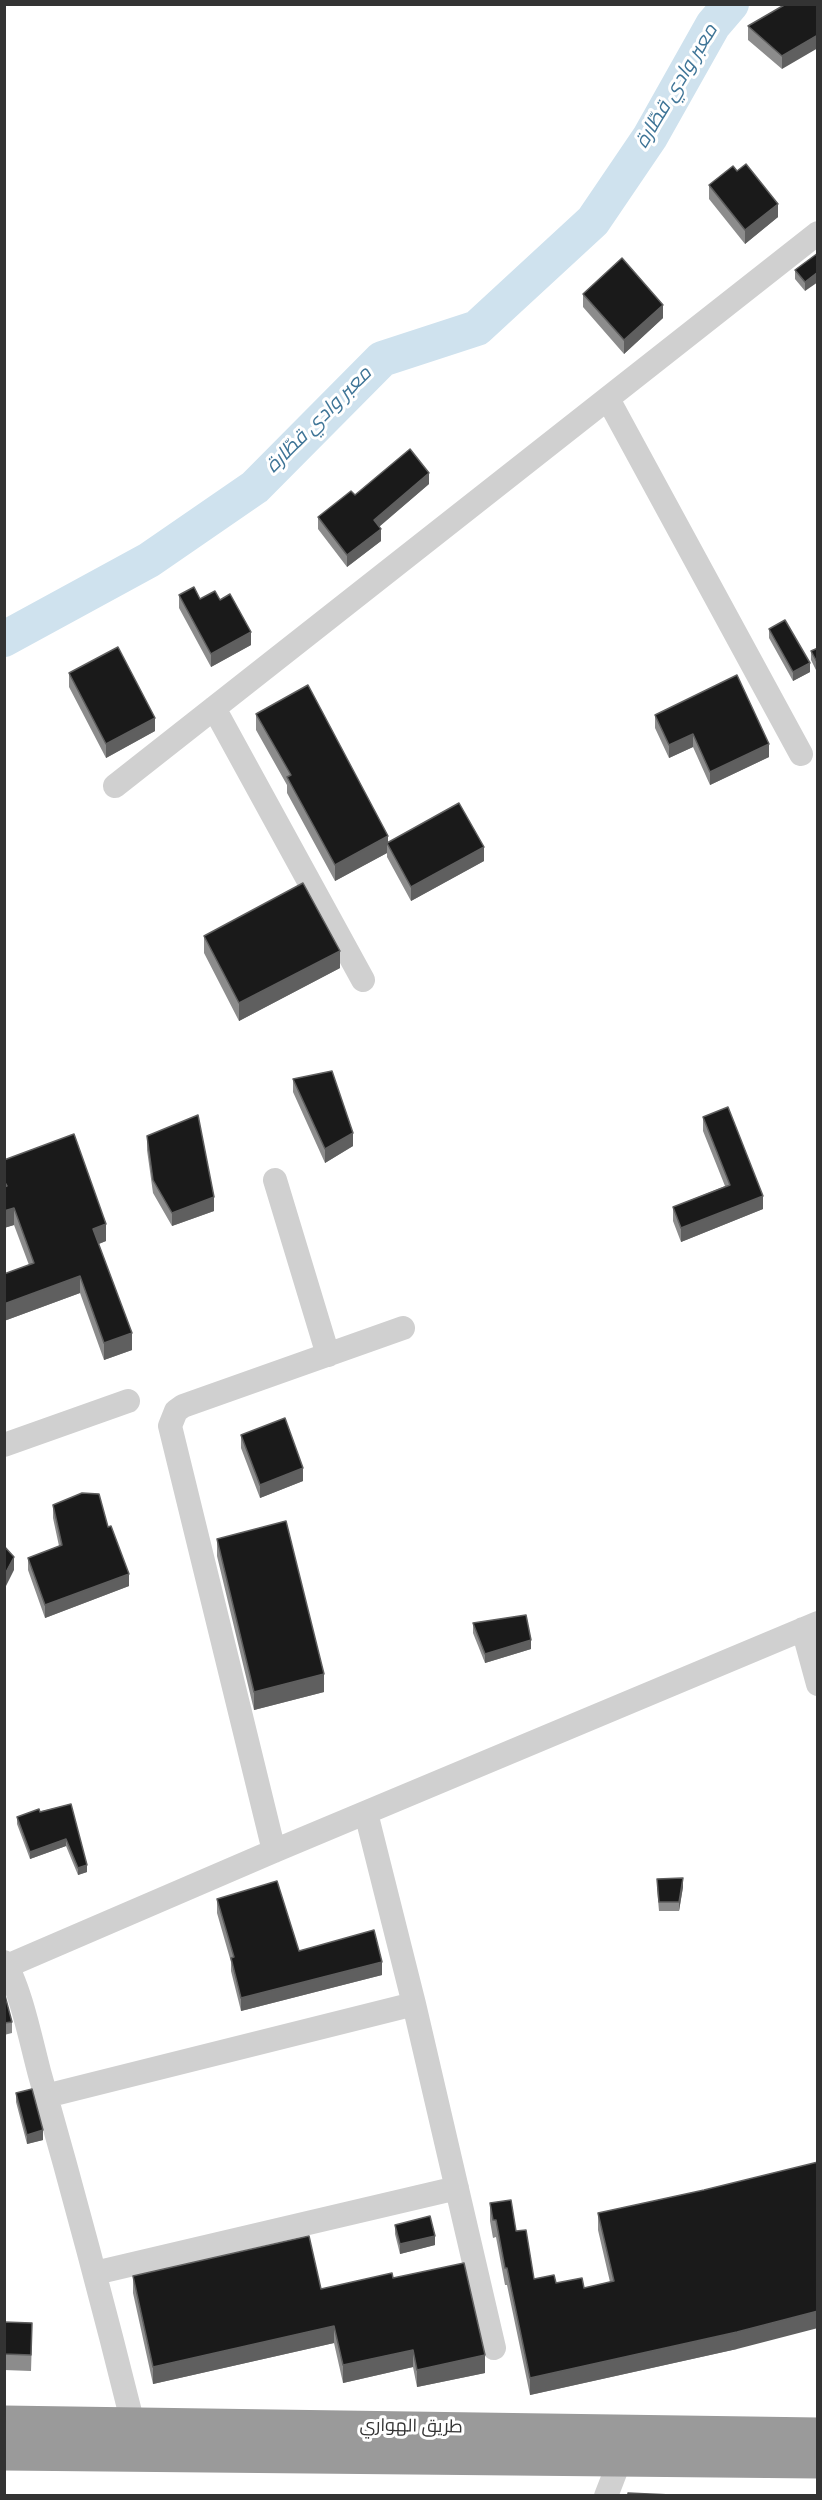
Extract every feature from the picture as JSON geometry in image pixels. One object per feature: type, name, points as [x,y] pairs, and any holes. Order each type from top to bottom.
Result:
[{"type":"highway","name":"طريق الهواري","points":[[4,2422],[818,2434]]},
{"type":"highway","name":"طريق الهواري","points":[[4,2454],[818,2462]]},
{"type":"street","points":[[115,786],[818,233]]},
{"type":"street","points":[[608,399],[801,754]]},
{"type":"street","points":[[214,708],[363,980]]},
{"type":"street","points":[[275,1180],[328,1355]]},
{"type":"street","points":[[274,1851],[170,1426],[176,1411],[183,1406],[403,1328]]},
{"type":"street","points":[[4,1445],[128,1401]]},
{"type":"street","points":[[133,2424],[95,2273],[15,1985],[6,1964],[810,1626],[818,1684]]},
{"type":"street","points":[[366,1813],[414,2004],[494,2348]]},
{"type":"street","points":[[46,2096],[414,2004]]},
{"type":"street","points":[[95,2273],[457,2188]]},
{"type":"street","points":[[606,2496],[620,2460]]},
{"type":"building","points":[[786,4],[818,4],[818,35],[782,56],[748,26]]},
{"type":"building","points":[[746,164],[778,204],[745,230],[709,185],[733,166],[737,171]]},
{"type":"building","points":[[818,253],[818,272],[805,282],[795,270]]},
{"type":"building","points":[[622,258],[663,305],[624,340],[583,294]]},
{"type":"building","points":[[410,449],[429,473],[374,520],[381,529],[347,555],[318,517],[351,491],[355,495]]},
{"type":"building","points":[[194,587],[200,599],[215,591],[220,600],[230,594],[251,632],[211,654],[179,595]]},
{"type":"building","points":[[785,620],[810,663],[793,672],[769,629]]},
{"type":"building","points":[[118,647],[155,718],[106,744],[69,673]]},
{"type":"building","points":[[818,648],[818,664],[811,651]]},
{"type":"building","points":[[737,675],[769,744],[710,772],[693,734],[669,745],[655,715]]},
{"type":"building","points":[[308,685],[388,836],[335,865],[287,777],[291,775],[256,714]]},
{"type":"building","points":[[459,803],[484,847],[411,887],[387,843]]},
{"type":"building","points":[[303,883],[340,951],[239,1003],[204,936]]},
{"type":"building","points":[[332,1071],[353,1133],[325,1149],[293,1079]]},
{"type":"building","points":[[728,1107],[763,1196],[681,1228],[673,1207],[730,1185],[703,1117]]},
{"type":"building","points":[[198,1115],[214,1197],[172,1213],[153,1180],[147,1136]]},
{"type":"building","points":[[74,1134],[106,1224],[93,1229],[132,1333],[104,1343],[80,1276],[4,1304],[4,1274],[34,1263],[14,1208],[4,1211],[4,1187],[7,1186],[4,1181],[4,1160]]},
{"type":"building","points":[[285,1418],[303,1468],[260,1485],[241,1435]]},
{"type":"building","points":[[82,1493],[99,1494],[108,1527],[111,1526],[129,1574],[45,1605],[28,1558],[62,1545],[53,1505]]},
{"type":"building","points":[[286,1521],[324,1674],[254,1692],[217,1539]]},
{"type":"building","points":[[4,1546],[14,1557],[4,1576]]},
{"type":"building","points":[[526,1615],[531,1640],[485,1654],[473,1623]]},
{"type":"building","points":[[71,1804],[87,1865],[78,1868],[66,1839],[30,1852],[17,1817],[39,1809],[40,1812]]},
{"type":"building","points":[[683,1878],[679,1902],[659,1902],[657,1879]]},
{"type":"building","points":[[277,1881],[299,1951],[374,1930],[382,1962],[241,1998],[231,1958],[234,1957],[217,1899]]},
{"type":"building","points":[[4,1992],[12,2022],[4,2023]]},
{"type":"building","points":[[32,2089],[43,2130],[27,2135],[16,2093]]},
{"type":"building","points":[[818,2162],[818,2311],[737,2332],[530,2378],[507,2268],[505,2268],[496,2220],[493,2220],[490,2203],[511,2200],[516,2231],[526,2230],[534,2279],[554,2275],[556,2283],[582,2278],[584,2288],[614,2281],[598,2213]]},
{"type":"building","points":[[430,2216],[435,2236],[400,2244],[395,2225]]},
{"type":"building","points":[[309,2236],[321,2289],[392,2273],[393,2278],[464,2263],[485,2355],[417,2370],[413,2350],[343,2365],[334,2326],[153,2367],[133,2276]]},
{"type":"building","points":[[4,2322],[32,2323],[31,2355],[4,2354]]},
{"type":"building","points":[[628,2493],[693,2496],[628,2496]]},
{"type":"waterway","name":"معبر وادي قطّارة","points":[[4,639],[149,560],[255,487],[382,359],[477,328],[593,221],[650,137],[713,25],[731,4]]}]
